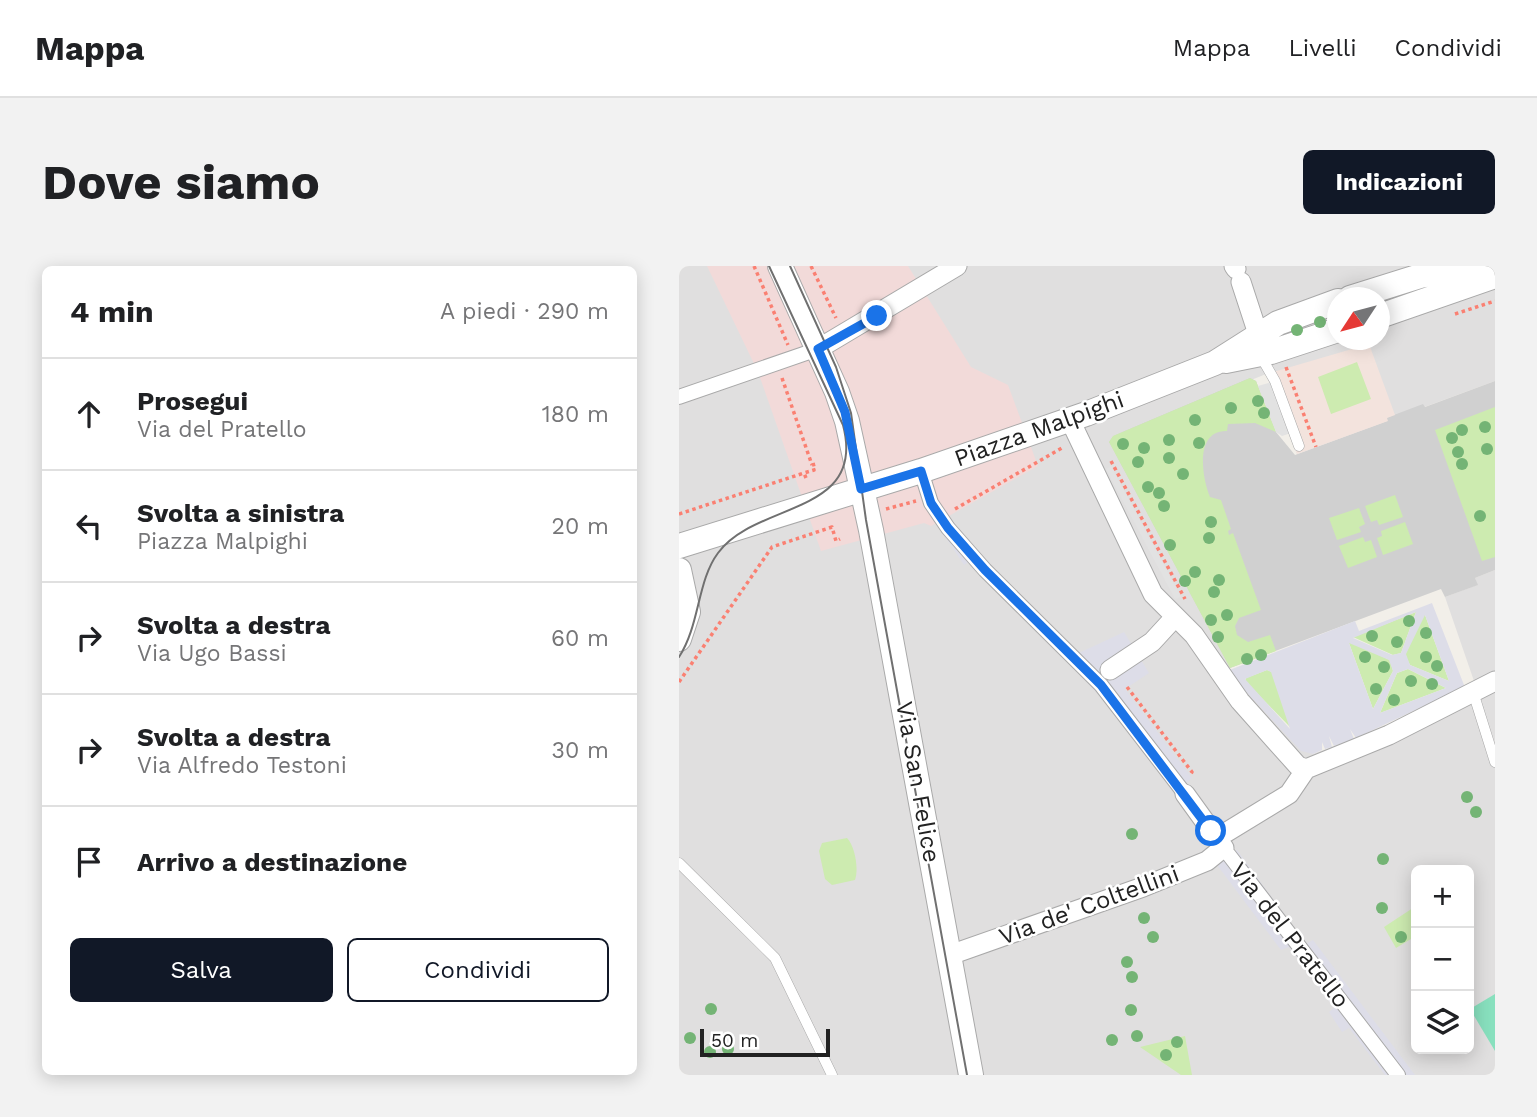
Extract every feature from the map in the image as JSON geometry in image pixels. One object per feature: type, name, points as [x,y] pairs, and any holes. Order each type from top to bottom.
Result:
[{"type":"street","name":"Via San Felice","points":[[780,266],[845,412],[971,1075]]},
{"type":"street","points":[[679,397],[818,349],[957,266]]},
{"type":"street","points":[[1385,287],[1420,276],[1475,266]]},
{"type":"street","points":[[1237,272],[1259,344]]},
{"type":"street","points":[[1390,313],[1495,276]]},
{"type":"street","name":"Piazza Malpighi","points":[[1259,344],[1287,319],[1327,306]]},
{"type":"street","name":"Piazza Malpighi","points":[[679,546],[921,471],[1070,420],[1259,344],[1327,332]]},
{"type":"street","points":[[1070,420],[1150,588],[1194,635],[1225,681],[1298,766],[1306,769],[1389,735],[1495,681]]},
{"type":"street","name":"Via del Pratello","points":[[921,471],[931,503],[948,528],[985,570],[1103,675],[1223,847],[1398,1075]]},
{"type":"street","points":[[679,570],[688,612],[679,639]]},
{"type":"street","points":[[1103,675],[1152,642],[1175,617]]},
{"type":"street","name":"Via de' Coltellini","points":[[950,955],[1143,887],[1207,861],[1289,794],[1306,769]]},
{"type":"lane","points":[[1259,344],[1299,446]]},
{"type":"lane","points":[[1473,692],[1495,762]]},
{"type":"lane","points":[[679,863],[769,950],[808,1022],[832,1075]]},
{"type":"path","points":[[754,266],[789,347]]},
{"type":"path","points":[[811,266],[839,324]]},
{"type":"path","points":[[1285,365],[1316,447]]},
{"type":"path","points":[[679,514],[814,470],[782,377]]},
{"type":"path","points":[[951,512],[1062,448]]},
{"type":"path","points":[[1106,451],[1187,602],[1175,617]]},
{"type":"path","points":[[679,682],[772,547],[832,527],[836,541],[840,540]]},
{"type":"path","points":[[1127,687],[1192,772],[1190,775]]},
{"type":"shaded area","points":[[679,266],[1495,266],[1495,381],[1297,454],[1266,374],[1113,436],[1109,442],[1230,668],[1228,670],[1313,754],[1382,728],[1474,681],[1445,597],[1477,585],[1475,578],[1495,570],[1495,1075],[679,1075]]},
{"type":"shaded area","points":[[707,266],[908,266],[971,367],[1008,385],[1038,466],[931,526],[924,523],[821,551],[758,372]]},
{"type":"shaded area","points":[[1349,350],[1371,350],[1395,415],[1387,418],[1388,421],[1297,454],[1267,374]]},
{"type":"shaded area","points":[[1250,378],[1256,381],[1276,432],[1295,455],[1387,421],[1386,418],[1423,404],[1425,407],[1495,381],[1495,570],[1475,578],[1478,585],[1445,597],[1441,589],[1230,668],[1109,442],[1113,436]]},
{"type":"shaded area","points":[[1275,381],[1294,432],[1282,436],[1276,432],[1258,386]]},
{"type":"shaded area","points":[[1111,466],[1181,597],[1175,599],[1106,469]]},
{"type":"shaded area","points":[[944,510],[977,553],[1079,653],[1124,632],[1149,673],[1125,689],[1192,778],[1185,784],[970,561],[964,565],[932,517]]},
{"type":"shaded area","points":[[1432,603],[1464,685],[1356,738],[1350,729],[1354,739],[1334,746],[1329,736],[1332,747],[1325,749],[1322,742],[1322,750],[1313,754],[1301,751],[1227,671],[1355,621],[1359,631]],"holes":[[[1416,612],[1401,653],[1392,655],[1353,638]],[[1425,615],[1449,681],[1410,665],[1406,654]],[[1349,643],[1389,660],[1393,671],[1373,709]],[[1408,669],[1446,688],[1380,713],[1397,673]],[[1267,670],[1271,672],[1290,729],[1245,679]]]},
{"type":"shaded area","points":[[1237,850],[1306,944],[1313,940],[1415,1075],[1385,1075],[1349,1028],[1342,1032],[1329,1012],[1334,1008],[1328,999],[1289,947],[1281,950],[1217,865]]},
{"type":"green space","points":[[1357,362],[1371,399],[1331,414],[1318,377]]},
{"type":"green space","points":[[1250,378],[1256,381],[1276,432],[1255,423],[1228,424],[1227,431],[1216,433],[1209,438],[1203,456],[1203,468],[1210,497],[1221,500],[1231,529],[1228,531],[1229,535],[1233,533],[1261,610],[1239,618],[1235,626],[1237,635],[1248,642],[1270,635],[1276,651],[1230,668],[1109,442],[1113,436]]},
{"type":"green space","points":[[1495,407],[1495,557],[1482,561],[1435,430]]},
{"type":"green space","points":[[1395,495],[1403,517],[1379,525],[1377,520],[1371,522],[1365,506]]},
{"type":"green space","points":[[1359,508],[1365,524],[1359,527],[1361,532],[1337,540],[1329,518]]},
{"type":"green space","points":[[1405,522],[1413,544],[1383,555],[1377,538],[1382,536],[1381,531]]},
{"type":"green space","points":[[1363,537],[1365,542],[1371,540],[1377,557],[1348,568],[1339,546]]},
{"type":"green space","points":[[1416,612],[1401,653],[1393,655],[1353,637]]},
{"type":"green space","points":[[1423,615],[1449,681],[1410,665],[1405,655]]},
{"type":"green space","points":[[1349,643],[1390,660],[1393,671],[1373,709]]},
{"type":"green space","points":[[1408,669],[1446,688],[1380,713],[1397,673]]},
{"type":"green space","points":[[1267,670],[1272,672],[1291,728],[1245,681],[1246,678]]},
{"type":"green space","points":[[847,838],[855,858],[855,880],[832,885],[825,879],[819,851],[822,843]]},
{"type":"green space","points":[[1411,909],[1411,939],[1396,948],[1384,927]]},
{"type":"green space","points":[[1495,994],[1495,1051],[1474,1016],[1474,1007]]},
{"type":"green space","points":[[1185,1036],[1192,1075],[1181,1075],[1140,1047]]},
{"type":"tram line","points":[[679,657],[691,631],[706,577],[718,553],[735,536],[824,492],[839,476],[846,454],[843,425],[769,266]]},
{"type":"tram line","points":[[790,266],[836,367],[851,413],[866,520],[967,1075]]},
{"type":"route","points":[[877,316],[818,349],[845,412],[861,489],[921,471],[931,503],[948,528],[985,570],[1101,685],[1211,831]]}]
